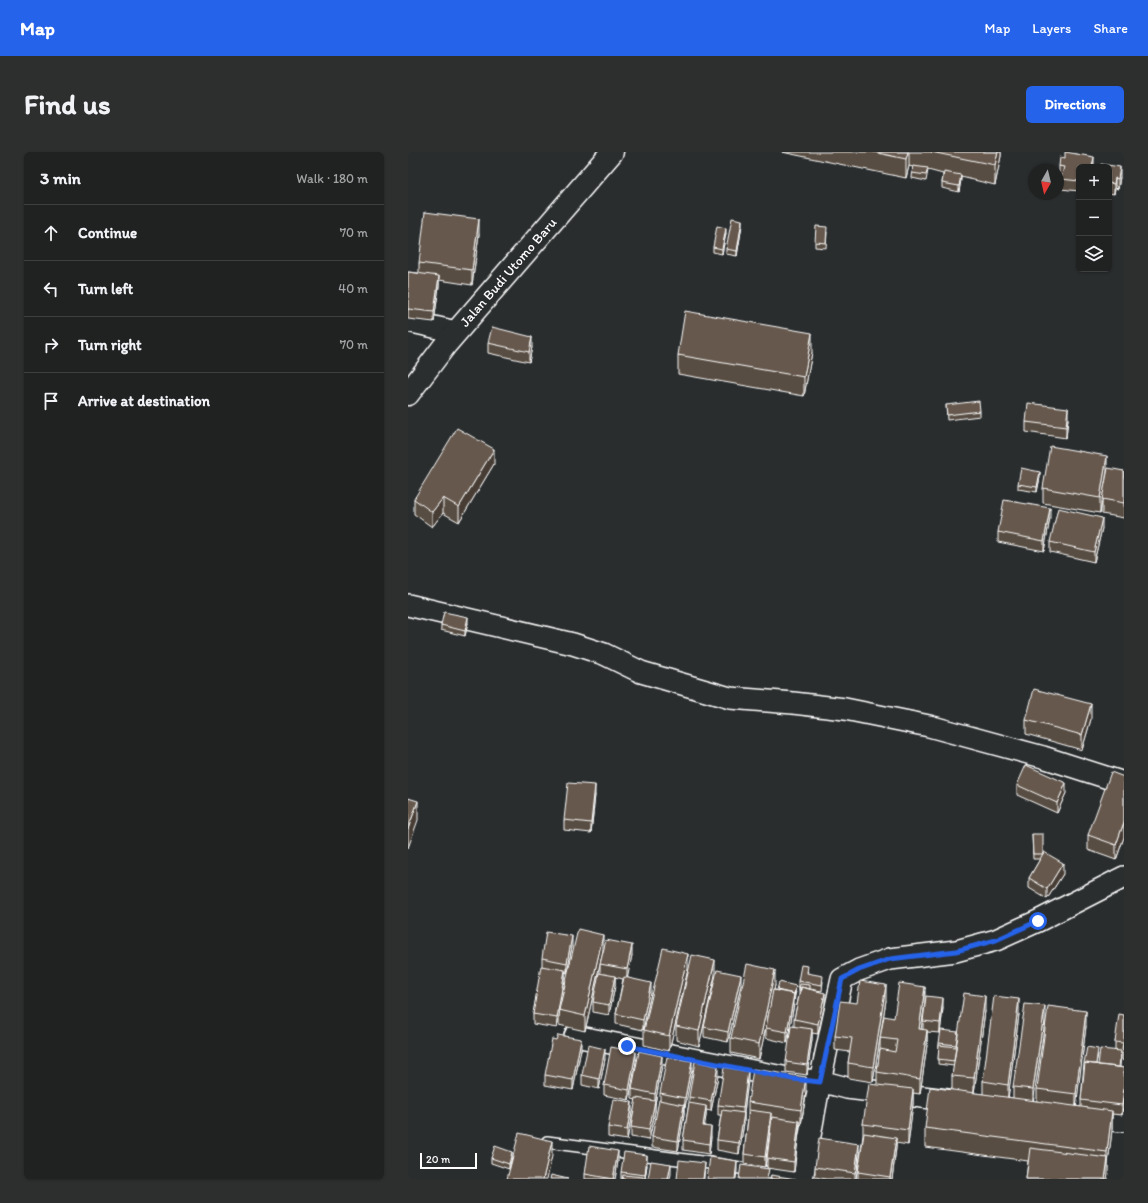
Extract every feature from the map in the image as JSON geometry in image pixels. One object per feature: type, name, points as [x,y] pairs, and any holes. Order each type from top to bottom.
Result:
[{"type":"street","name":"Jalan Budi Utomo Baru","points":[[408,394],[456,332],[612,152]]},
{"type":"street","points":[[408,321],[456,332]]},
{"type":"street","points":[[408,605],[573,644],[604,654],[641,672],[730,698],[793,702],[929,726],[1043,757],[1124,783]]},
{"type":"street","points":[[802,1178],[820,1082],[842,979],[859,970],[890,959],[956,951],[996,940],[1038,921],[1124,877]]},
{"type":"street","points":[[575,1036],[793,1079],[820,1082],[847,1088],[972,1103]]},
{"type":"street","points":[[1067,1115],[1122,1121]]},
{"type":"lane","points":[[547,1142],[709,1163],[802,1178]]},
{"type":"building","points":[[873,152],[908,152],[906,159]]},
{"type":"building","points":[[931,152],[998,152],[995,165]]},
{"type":"building","points":[[1065,152],[1094,157],[1093,164],[1076,164],[1076,181],[1064,179],[1064,164],[1059,164],[1060,157],[1065,158]]},
{"type":"building","points":[[913,166],[928,168],[926,175],[912,173]]},
{"type":"building","points":[[1112,166],[1120,167],[1118,179],[1115,178],[1114,184],[1112,184]]},
{"type":"building","points":[[944,172],[961,175],[959,186],[942,183]]},
{"type":"building","points":[[425,212],[479,219],[472,270],[419,263]]},
{"type":"building","points":[[732,218],[742,220],[737,251],[726,249]]},
{"type":"building","points":[[717,226],[726,228],[722,249],[713,247]]},
{"type":"building","points":[[816,226],[827,227],[826,243],[815,242]]},
{"type":"building","points":[[408,272],[439,276],[434,312],[408,309]]},
{"type":"building","points":[[685,311],[812,333],[804,377],[678,355]]},
{"type":"building","points":[[492,327],[532,337],[529,352],[488,343]]},
{"type":"building","points":[[979,401],[980,411],[947,415],[946,405]]},
{"type":"building","points":[[1028,403],[1068,408],[1066,427],[1026,422]]},
{"type":"building","points":[[457,428],[494,449],[459,507],[443,498],[432,512],[414,499]]},
{"type":"building","points":[[1050,446],[1107,456],[1100,498],[1043,488]]},
{"type":"building","points":[[1021,468],[1040,472],[1037,487],[1018,484]]},
{"type":"building","points":[[1108,468],[1124,471],[1124,503],[1102,499]]},
{"type":"building","points":[[1004,500],[1050,508],[1044,541],[998,532]]},
{"type":"building","points":[[1058,508],[1102,518],[1094,552],[1050,542]]},
{"type":"building","points":[[444,612],[468,617],[465,631],[441,625]]},
{"type":"building","points":[[1034,689],[1091,704],[1082,735],[1026,720]]},
{"type":"building","points":[[1026,765],[1066,783],[1057,803],[1017,785]]},
{"type":"building","points":[[1111,772],[1124,777],[1124,822],[1116,845],[1088,835]]},
{"type":"building","points":[[568,783],[595,785],[591,823],[564,820]]},
{"type":"building","points":[[408,798],[418,801],[408,829]]},
{"type":"building","points":[[1032,834],[1043,834],[1043,854],[1033,854]]},
{"type":"building","points":[[1044,852],[1063,863],[1047,889],[1029,878]]},
{"type":"building","points":[[578,929],[603,935],[585,1016],[559,1010]]},
{"type":"building","points":[[546,932],[572,936],[567,963],[542,958]]},
{"type":"building","points":[[606,940],[632,945],[627,969],[600,964]]},
{"type":"building","points":[[663,948],[688,954],[669,1036],[644,1030]]},
{"type":"building","points":[[692,955],[715,960],[699,1031],[676,1026]]},
{"type":"building","points":[[747,964],[775,970],[759,1044],[731,1038]]},
{"type":"building","points":[[801,965],[808,966],[807,973],[823,976],[822,985],[798,981]]},
{"type":"building","points":[[541,966],[565,970],[557,1018],[533,1014]]},
{"type":"building","points":[[717,970],[741,975],[728,1032],[704,1027]]},
{"type":"building","points":[[599,973],[615,976],[609,1005],[593,1002]]},
{"type":"building","points":[[624,977],[651,983],[643,1020],[616,1014]]},
{"type":"building","points":[[860,981],[886,985],[873,1067],[848,1063],[852,1038],[835,1036],[840,1001],[857,1003]]},
{"type":"building","points":[[779,982],[796,986],[794,994],[777,990]]},
{"type":"building","points":[[899,983],[925,987],[919,1029],[927,1030],[920,1079],[877,1072],[880,1049],[895,1052],[897,1040],[880,1038],[884,1016],[894,1018]]},
{"type":"building","points":[[800,984],[810,985],[810,989],[801,987],[801,990],[799,990]]},
{"type":"building","points":[[801,987],[825,993],[818,1024],[794,1019]]},
{"type":"building","points":[[773,990],[794,994],[787,1032],[766,1028]]},
{"type":"building","points":[[964,993],[985,996],[974,1078],[952,1076]]},
{"type":"building","points":[[926,996],[943,998],[940,1023],[923,1021]]},
{"type":"building","points":[[994,996],[1019,999],[1008,1085],[983,1081]]},
{"type":"building","points":[[1025,1004],[1045,1006],[1033,1089],[1013,1087]]},
{"type":"building","points":[[1048,1006],[1086,1011],[1076,1094],[1037,1089]]},
{"type":"building","points":[[1119,1014],[1124,1015],[1124,1051],[1122,1050],[1123,1043],[1115,1042]]},
{"type":"building","points":[[791,1026],[812,1029],[807,1065],[786,1062]]},
{"type":"building","points":[[941,1030],[958,1032],[956,1045],[939,1043]]},
{"type":"building","points":[[558,1035],[581,1039],[573,1080],[545,1075],[552,1039],[556,1040]]},
{"type":"building","points":[[588,1045],[605,1049],[599,1079],[582,1075]]},
{"type":"building","points":[[939,1045],[956,1047],[954,1061],[938,1059]]},
{"type":"building","points":[[611,1047],[636,1052],[629,1090],[604,1085]]},
{"type":"building","points":[[1087,1047],[1098,1049],[1096,1064],[1084,1063]]},
{"type":"building","points":[[1100,1049],[1121,1051],[1119,1067],[1098,1065]]},
{"type":"building","points":[[639,1051],[662,1056],[655,1094],[632,1089]]},
{"type":"building","points":[[667,1057],[692,1061],[685,1098],[660,1093]]},
{"type":"building","points":[[695,1061],[718,1066],[711,1101],[689,1097]]},
{"type":"building","points":[[1085,1063],[1124,1068],[1122,1105],[1081,1100]]},
{"type":"building","points":[[724,1067],[748,1071],[743,1108],[718,1105]]},
{"type":"building","points":[[753,1069],[806,1077],[801,1110],[748,1102]]},
{"type":"building","points":[[869,1084],[913,1089],[908,1130],[863,1124]]},
{"type":"building","points":[[930,1087],[1112,1111],[1107,1152],[925,1128]]},
{"type":"building","points":[[636,1098],[655,1101],[649,1130],[631,1127]]},
{"type":"building","points":[[613,1099],[632,1102],[627,1130],[608,1127]]},
{"type":"building","points":[[659,1100],[684,1105],[678,1141],[652,1137]]},
{"type":"building","points":[[689,1103],[706,1106],[703,1126],[711,1127],[709,1144],[683,1140]]},
{"type":"building","points":[[722,1110],[744,1113],[739,1143],[717,1140]]},
{"type":"building","points":[[749,1110],[771,1113],[765,1157],[744,1154]]},
{"type":"building","points":[[772,1117],[799,1121],[794,1162],[767,1158]]},
{"type":"building","points":[[519,1133],[552,1141],[543,1179],[507,1179]]},
{"type":"building","points":[[864,1133],[896,1138],[890,1177],[858,1172]]},
{"type":"building","points":[[819,1138],[859,1144],[855,1173],[815,1167]]},
{"type":"building","points":[[495,1146],[512,1152],[509,1164],[491,1158]]},
{"type":"building","points":[[589,1146],[618,1151],[613,1179],[585,1174]]},
{"type":"building","points":[[1030,1148],[1108,1158],[1105,1179],[1026,1179]]},
{"type":"building","points":[[624,1152],[647,1155],[645,1175],[621,1172]]},
{"type":"building","points":[[710,1157],[737,1161],[735,1179],[707,1179]]},
{"type":"building","points":[[679,1160],[705,1163],[703,1179],[677,1179]]},
{"type":"building","points":[[651,1161],[671,1164],[668,1179],[648,1179]]},
{"type":"building","points":[[741,1165],[769,1169],[767,1179],[739,1179]]},
{"type":"building","points":[[551,1175],[568,1179],[550,1179]]},
{"type":"building","points":[[623,1175],[643,1177],[643,1179],[622,1179]]},
{"type":"building","points":[[771,1175],[796,1179],[770,1179]]},
{"type":"route","points":[[627,1046],[793,1079],[820,1082],[842,979],[859,970],[890,959],[956,951],[996,940],[1038,921]]}]
